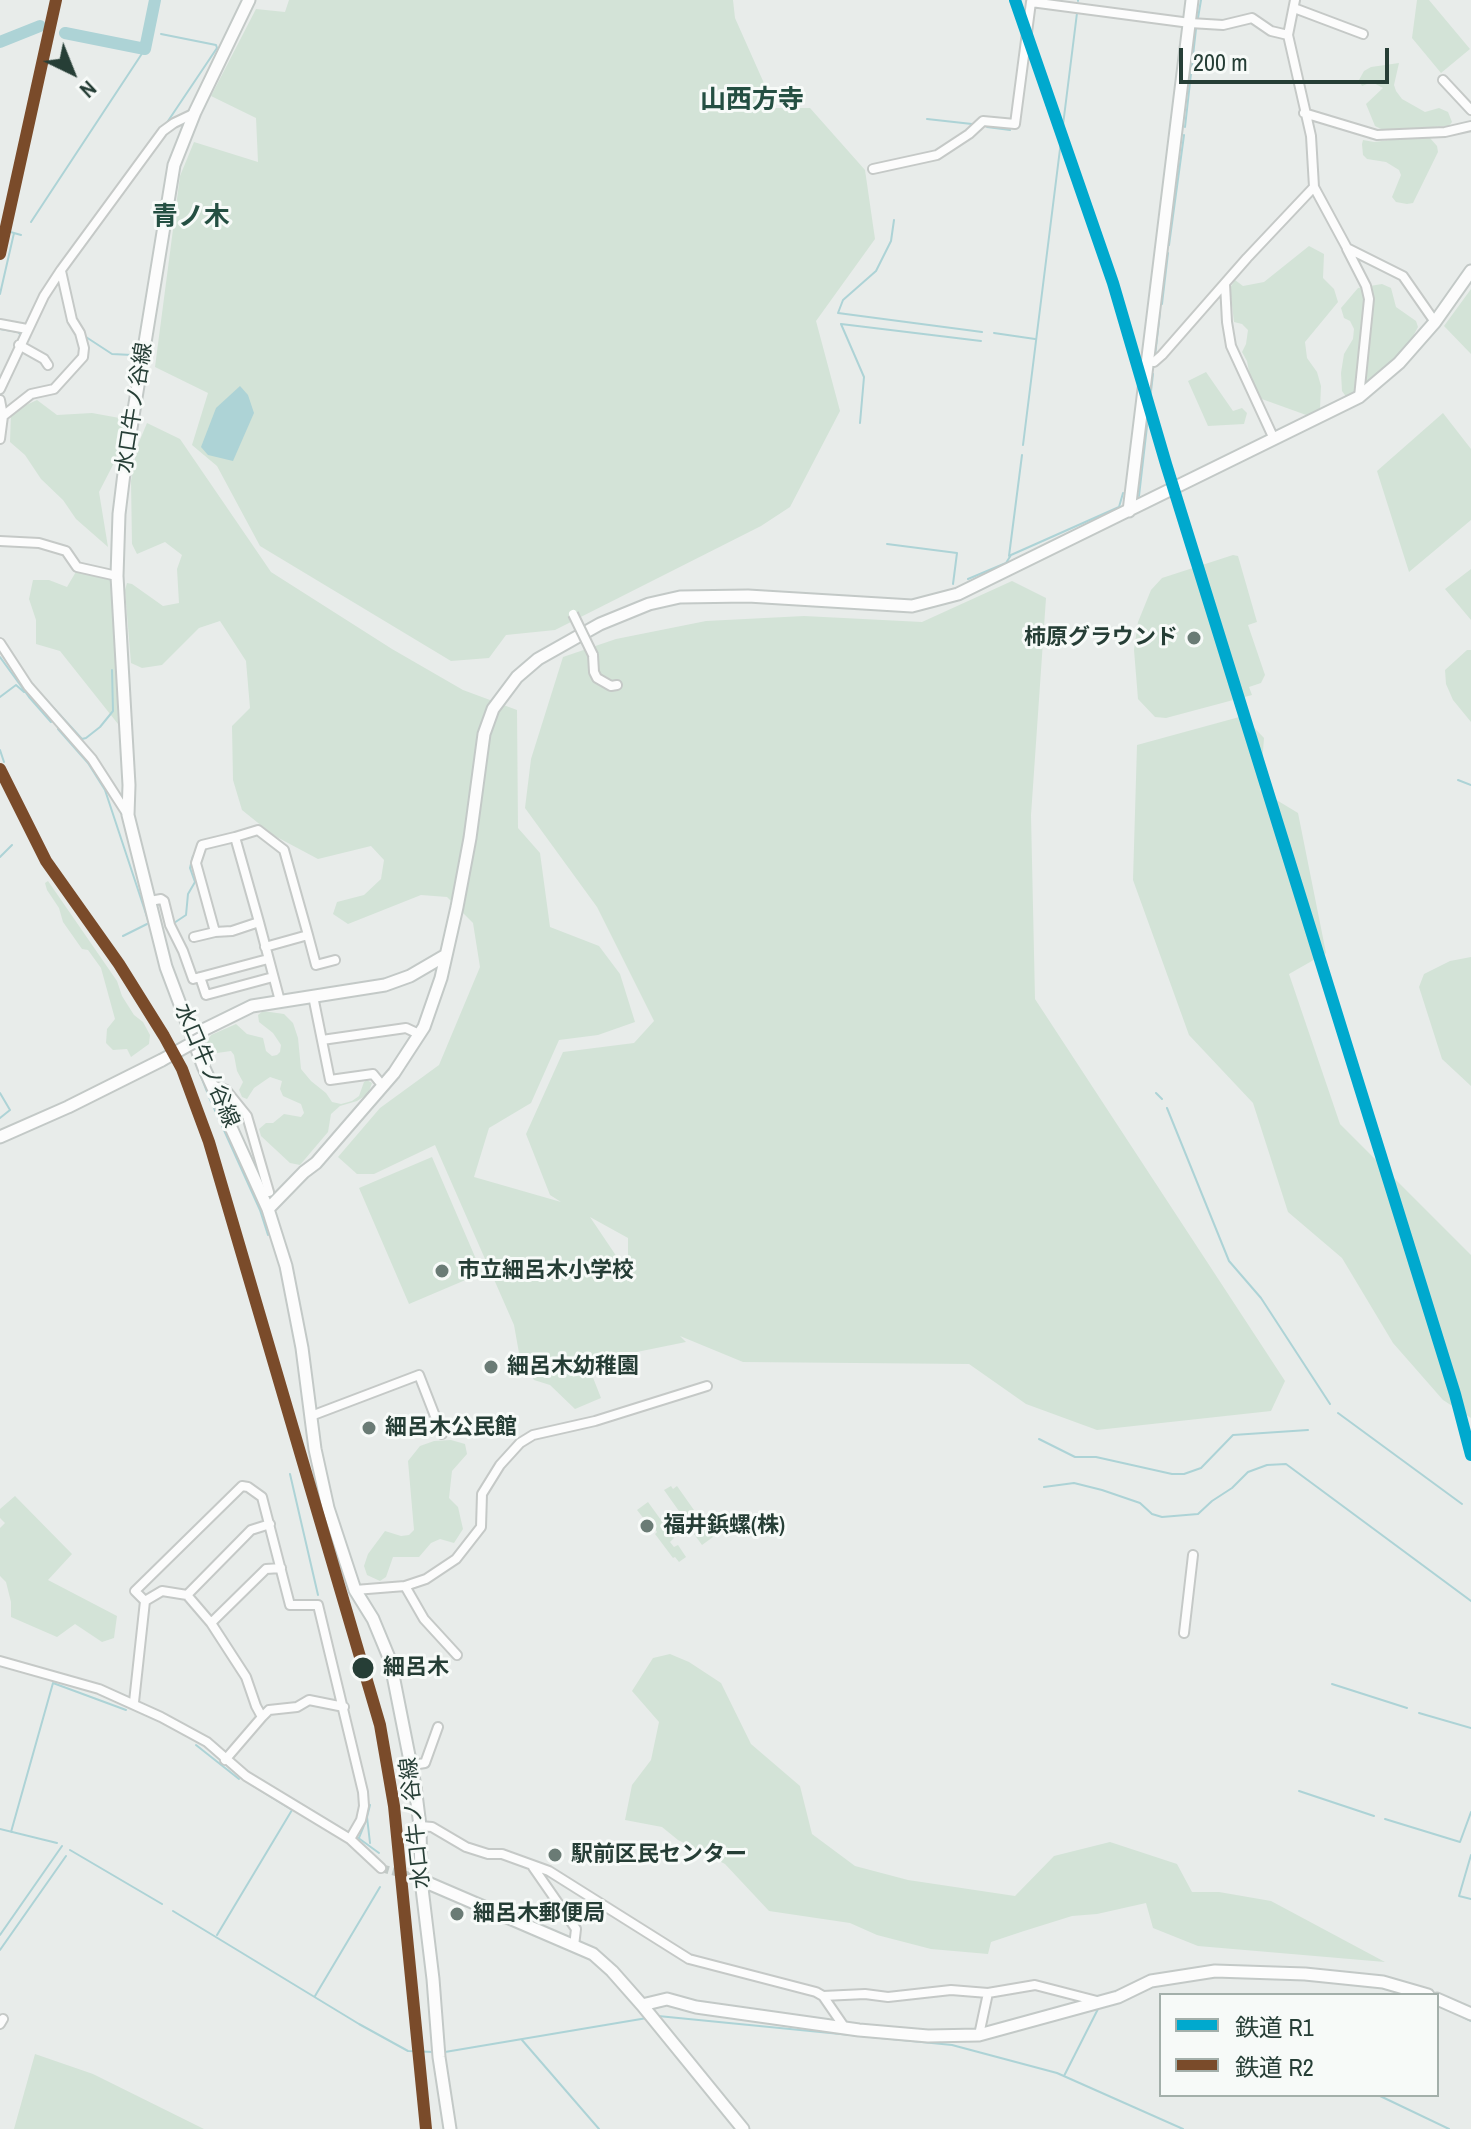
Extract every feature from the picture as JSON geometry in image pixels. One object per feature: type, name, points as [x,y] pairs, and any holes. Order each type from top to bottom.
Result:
[{"type":"street","name":"水口牛ノ谷線","points":[[249,0],[195,112],[174,165],[125,465],[119,514],[117,576],[128,815],[166,967],[212,1085],[268,1209],[286,1266],[302,1348],[315,1449],[328,1508],[355,1590],[373,1619],[390,1660],[412,1765],[420,1826],[415,1878],[433,1979],[439,2057],[450,2129]]},
{"type":"street","points":[[1129,511],[1192,0]]},
{"type":"street","points":[[873,169],[937,155],[983,121],[1015,124],[1031,2],[1190,23],[1223,25],[1252,18],[1271,31],[1288,35]]},
{"type":"street","points":[[1359,397],[1369,299],[1366,286],[1314,187],[1311,136],[1288,35],[1295,4],[1363,34]]},
{"type":"street","points":[[1443,80],[1471,110]]},
{"type":"street","points":[[0,389],[27,329],[61,270],[163,131],[195,112]]},
{"type":"street","points":[[1304,113],[1377,135],[1445,132],[1471,126]]},
{"type":"street","points":[[1147,361],[1154,362],[1162,355],[1314,187]]},
{"type":"street","points":[[1347,248],[1403,276],[1435,322]]},
{"type":"street","points":[[3,416],[31,394],[54,389],[83,357],[84,348],[72,320],[61,270]]},
{"type":"street","points":[[268,1209],[316,1163],[394,1073],[419,1034],[432,1006],[446,955],[470,838],[484,734],[493,709],[517,677],[538,659],[600,624],[649,604],[680,597],[748,596],[912,606],[958,594],[1359,397],[1399,363],[1435,322],[1471,271]]},
{"type":"street","points":[[1225,284],[1231,346],[1274,439]]},
{"type":"street","points":[[0,324],[27,329]]},
{"type":"street","points":[[19,345],[44,359],[48,365]]},
{"type":"street","points":[[0,400],[3,416],[0,439]]},
{"type":"street","points":[[0,541],[39,543],[66,551],[77,567],[117,576]]},
{"type":"street","points":[[573,614],[593,655],[597,678],[611,686],[617,685]]},
{"type":"street","points":[[0,643],[28,686],[92,759],[128,815]]},
{"type":"street","points":[[215,932],[196,863],[202,845],[258,830],[284,850],[316,965],[335,960]]},
{"type":"street","points":[[235,837],[280,1001]]},
{"type":"street","points":[[150,901],[164,901],[170,925],[193,979],[268,959]]},
{"type":"street","points":[[194,937],[232,931],[259,922]]},
{"type":"street","points":[[265,947],[308,935]]},
{"type":"street","points":[[0,1137],[68,1107],[201,1035],[280,1001],[385,985],[410,976],[446,955]]},
{"type":"street","points":[[231,969],[236,987]]},
{"type":"street","points":[[200,977],[206,995],[273,977]]},
{"type":"street","points":[[313,996],[330,1080],[373,1074],[382,1085]]},
{"type":"street","points":[[322,1040],[406,1028],[419,1034]]},
{"type":"street","points":[[212,1085],[226,1090],[247,1116],[269,1192]]},
{"type":"street","points":[[249,1170],[262,1165]]},
{"type":"street","points":[[311,1416],[419,1375],[442,1434]]},
{"type":"street","points":[[355,1590],[405,1586],[441,1570],[461,1553],[481,1527],[482,1494],[500,1465],[520,1443],[548,1431],[595,1421],[707,1386]]},
{"type":"street","points":[[145,1601],[135,1591],[242,1486],[262,1497],[290,1605],[318,1605],[363,1792],[361,1820],[350,1839]]},
{"type":"street","points":[[187,1595],[251,1530],[270,1524]]},
{"type":"street","points":[[1184,1633],[1193,1555]]},
{"type":"street","points":[[211,1623],[266,1569],[281,1568]]},
{"type":"street","points":[[405,1586],[424,1619],[457,1655]]},
{"type":"street","points":[[145,1601],[162,1591],[187,1595],[211,1623],[246,1677],[262,1717]]},
{"type":"street","points":[[134,1702],[145,1601]]},
{"type":"street","points":[[0,1661],[50,1673],[134,1702],[207,1742],[246,1776],[350,1839],[381,1868]]},
{"type":"street","points":[[225,1760],[269,1710],[297,1707],[309,1700],[344,1707]]},
{"type":"street","points":[[412,1765],[425,1763],[438,1727]]},
{"type":"street","points":[[420,1826],[432,1827],[466,1847],[488,1854],[502,1854],[565,1880],[577,1891],[689,1959],[816,1992],[823,1996],[845,2028]]},
{"type":"street","points":[[533,1867],[576,1929],[574,1946]]},
{"type":"street","points":[[415,1878],[593,1954],[642,2005],[743,2129]]},
{"type":"street","points":[[642,2005],[667,1999],[696,2007],[928,2036],[979,2035],[1118,1997],[1151,1981],[1215,1971],[1305,1974],[1383,1982],[1421,1993]]},
{"type":"street","points":[[823,1996],[865,1994],[888,1997],[951,1990],[988,1993],[1035,1985],[1097,2001]]},
{"type":"street","points":[[979,2035],[988,1993]]},
{"type":"street","points":[[1439,2000],[1471,2014]]},
{"type":"green space","points":[[289,0],[733,0],[735,18],[775,108],[810,108],[865,170],[875,239],[816,321],[840,411],[790,507],[761,526],[555,630],[506,635],[489,658],[451,661],[260,546],[217,466],[192,445],[208,393],[155,367],[180,176],[194,142],[258,162],[256,118],[211,96],[256,9],[285,12]]},
{"type":"green space","points":[[1417,0],[1429,0],[1470,49],[1441,73],[1412,38]]},
{"type":"green space","points":[[1399,63],[1394,85],[1402,99],[1425,112],[1439,108],[1448,112],[1452,122],[1449,126],[1381,129],[1375,126],[1366,104],[1383,88],[1372,82],[1362,86],[1359,80],[1364,71],[1371,67]]},
{"type":"green space","points":[[1430,138],[1438,152],[1413,203],[1407,204],[1396,202],[1392,197],[1401,175],[1399,170],[1386,162],[1367,159],[1363,155],[1362,144],[1363,140],[1374,142]]},
{"type":"green space","points":[[1309,246],[1324,254],[1323,278],[1334,289],[1338,302],[1305,342],[1307,358],[1317,372],[1321,386],[1320,409],[1309,416],[1259,398],[1252,387],[1242,352],[1248,330],[1234,322],[1230,288],[1235,280],[1243,286],[1264,282]]},
{"type":"green space","points":[[1382,284],[1391,288],[1396,307],[1416,321],[1418,327],[1411,340],[1369,385],[1347,398],[1342,391],[1341,373],[1344,354],[1353,339],[1354,329],[1350,321],[1344,318],[1341,308],[1358,288]]},
{"type":"green space","points":[[1471,289],[1471,354],[1444,326]]},
{"type":"green space","points":[[1206,372],[1233,411],[1242,408],[1247,413],[1244,424],[1208,426],[1188,381]]},
{"type":"green space","points":[[37,400],[57,415],[92,413],[125,419],[115,461],[99,492],[108,547],[76,519],[63,500],[41,479],[25,455],[10,442],[11,412]]},
{"type":"green space","points":[[1443,413],[1471,449],[1471,520],[1409,572],[1377,471]]},
{"type":"green space","points":[[147,423],[180,439],[271,572],[463,690],[517,710],[518,828],[540,853],[550,927],[599,946],[620,974],[635,1022],[598,1035],[559,1040],[531,1103],[489,1128],[474,1177],[561,1202],[550,1195],[526,1134],[563,1052],[634,1043],[654,1021],[597,907],[525,808],[531,759],[563,657],[616,639],[706,621],[804,616],[922,622],[1012,581],[1046,598],[1031,815],[1035,999],[1285,1381],[1271,1411],[1097,1430],[1026,1404],[969,1364],[743,1362],[680,1336],[686,1342],[617,1356],[590,1370],[601,1398],[575,1409],[550,1385],[534,1380],[519,1353],[514,1325],[435,1145],[374,1174],[357,1174],[338,1157],[380,1108],[439,1065],[480,967],[473,923],[447,897],[421,895],[348,924],[333,914],[337,902],[364,895],[381,879],[384,860],[371,846],[318,859],[273,835],[242,810],[233,780],[232,726],[250,708],[246,661],[220,621],[199,628],[162,665],[142,668],[131,663],[127,583],[163,606],[179,603],[177,569],[182,555],[165,542],[137,554],[132,544],[131,481],[137,447]],"holes":[[[590,1217],[628,1238],[628,1282],[621,1263]]]},
{"type":"green space","name":"柿原グラウンド","points":[[1238,556],[1257,622],[1248,625],[1265,675],[1261,683],[1249,687],[1252,695],[1166,718],[1155,717],[1138,699],[1134,650],[1138,622],[1151,590],[1162,578]]},
{"type":"green space","points":[[1471,569],[1471,620],[1445,589]]},
{"type":"green space","points":[[77,570],[113,577],[118,724],[60,651],[36,644],[36,620],[29,599],[33,580],[49,580],[67,587]]},
{"type":"green space","points":[[1467,650],[1471,650],[1471,722],[1453,700],[1446,684],[1445,670]]},
{"type":"green space","points":[[1243,716],[1264,738],[1260,790],[1298,813],[1326,953],[1289,974],[1340,1124],[1471,1255],[1471,1418],[1443,1400],[1393,1343],[1342,1258],[1288,1212],[1253,1103],[1189,1035],[1133,880],[1137,745]]},
{"type":"green space","points":[[48,881],[150,1035],[149,1044],[131,1057],[127,1049],[113,1050],[106,1043],[107,1029],[115,1019],[101,968],[88,950],[82,949],[63,922],[59,908],[47,890],[45,883]]},
{"type":"green space","points":[[1471,957],[1471,1086],[1442,1059],[1419,987],[1424,974],[1450,961]]},
{"type":"green space","points":[[263,1011],[284,1014],[293,1023],[301,1069],[332,1102],[341,1104],[352,1101],[359,1096],[364,1082],[372,1083],[368,1094],[357,1101],[340,1106],[331,1114],[328,1132],[300,1165],[290,1163],[261,1136],[259,1129],[284,1114],[301,1117],[304,1113],[301,1104],[283,1096],[280,1089],[282,1081],[270,1077],[254,1088],[247,1099],[242,1097],[239,1090],[243,1082],[234,1055],[231,1051],[210,1054],[205,1045],[211,1035],[236,1024],[247,1034],[263,1038],[266,1051],[272,1056],[277,1055],[281,1045],[273,1033],[259,1022],[258,1015]]},
{"type":"green space","points":[[432,1157],[482,1273],[409,1304],[359,1188]]},
{"type":"green space","points":[[451,1440],[465,1444],[467,1454],[452,1471],[449,1498],[458,1507],[463,1529],[454,1543],[440,1539],[431,1543],[419,1557],[393,1557],[386,1577],[380,1581],[367,1575],[364,1566],[368,1554],[385,1531],[401,1536],[409,1535],[414,1530],[408,1461],[420,1446]]},
{"type":"green space","points":[[671,1486],[673,1489],[677,1486],[713,1537],[702,1545],[694,1534],[697,1532],[694,1527],[691,1528],[664,1490]]},
{"type":"green space","points":[[15,1496],[72,1554],[48,1580],[117,1616],[114,1638],[102,1642],[75,1624],[57,1637],[11,1617],[6,1582],[0,1576],[0,1528],[5,1523],[0,1518],[0,1509]]},
{"type":"green space","points":[[648,1502],[674,1538],[670,1542],[674,1547],[678,1545],[686,1557],[679,1562],[637,1510]]},
{"type":"green space","points":[[670,1654],[689,1662],[721,1683],[751,1744],[800,1786],[812,1834],[855,1866],[908,1880],[1015,1896],[1054,1856],[1110,1842],[1177,1864],[1192,1892],[1219,1892],[1271,1901],[1385,1962],[1198,1946],[1153,1928],[1146,1903],[1072,1916],[1024,1931],[991,1942],[988,1954],[931,1949],[877,1935],[850,1923],[769,1911],[725,1864],[678,1840],[662,1827],[625,1820],[632,1785],[651,1760],[659,1722],[632,1691],[653,1658]]},
{"type":"green space","points":[[35,2054],[93,2074],[204,2129],[14,2129]]},
{"type":"water","points":[[240,386],[248,395],[254,413],[233,461],[208,455],[201,447],[216,408]]},
{"type":"waterway","points":[[65,33],[145,49],[155,0]]},
{"type":"waterway","points":[[235,42],[255,0]]},
{"type":"waterway","points":[[1198,18],[1201,0]]},
{"type":"waterway","points":[[1023,445],[1077,13]]},
{"type":"waterway","points":[[0,42],[40,26]]},
{"type":"waterway","points":[[1185,127],[1196,29]]},
{"type":"waterway","points":[[161,34],[216,45],[217,48],[166,124]]},
{"type":"waterway","points":[[31,222],[145,49]]},
{"type":"waterway","points":[[927,119],[972,124]]},
{"type":"waterway","points":[[987,127],[1010,130]]},
{"type":"waterway","points":[[1169,245],[1184,135]]},
{"type":"waterway","points":[[894,220],[891,241],[876,271],[843,300],[838,313],[982,332]]},
{"type":"waterway","points":[[0,229],[21,235]]},
{"type":"waterway","points":[[0,294],[14,233]]},
{"type":"waterway","points":[[1162,304],[1168,253]]},
{"type":"waterway","points":[[1155,356],[1160,312]]},
{"type":"waterway","points":[[860,423],[864,377],[841,324],[981,341]]},
{"type":"waterway","points":[[0,329],[21,335],[0,379]]},
{"type":"waterway","points":[[994,333],[1035,339]]},
{"type":"waterway","points":[[86,337],[112,354],[132,355]]},
{"type":"waterway","points":[[1139,496],[1153,374]]},
{"type":"waterway","points":[[1009,556],[1022,455]]},
{"type":"waterway","points":[[968,579],[1006,563],[1011,555],[1119,507],[1123,493]]},
{"type":"waterway","points":[[887,544],[957,553],[953,584]]},
{"type":"waterway","points":[[0,657],[51,722]]},
{"type":"waterway","points":[[40,693],[82,739],[86,738],[113,711],[112,670]]},
{"type":"waterway","points":[[0,697],[16,685],[24,692]]},
{"type":"waterway","points":[[58,729],[88,763],[105,790],[152,932]]},
{"type":"waterway","points":[[0,750],[4,762]]},
{"type":"waterway","points":[[1458,780],[1471,785]]},
{"type":"waterway","points":[[0,857],[12,845]]},
{"type":"waterway","points":[[174,923],[186,915],[188,894],[195,882],[190,868],[193,856]]},
{"type":"waterway","points":[[123,936],[147,924]]},
{"type":"waterway","points":[[174,1003],[188,1042]]},
{"type":"waterway","points":[[190,1048],[268,1235]]},
{"type":"waterway","points":[[0,1093],[10,1110],[0,1118]]},
{"type":"waterway","points":[[1156,1093],[1162,1099]]},
{"type":"waterway","points":[[1167,1108],[1229,1261],[1261,1298],[1330,1404]]},
{"type":"waterway","points":[[1338,1413],[1462,1504]]},
{"type":"waterway","points":[[1039,1439],[1075,1457],[1096,1457],[1184,1474],[1201,1468],[1233,1435],[1308,1430]]},
{"type":"waterway","points":[[1044,1487],[1074,1483],[1102,1490],[1140,1503],[1152,1514],[1162,1517],[1198,1514],[1248,1472],[1267,1465],[1286,1464],[1471,1601]]},
{"type":"waterway","points":[[290,1474],[318,1595]]},
{"type":"waterway","points":[[11,1832],[53,1683],[126,1710]]},
{"type":"waterway","points":[[1332,1684],[1407,1708]]},
{"type":"waterway","points":[[1419,1713],[1471,1728]]},
{"type":"waterway","points":[[196,1745],[239,1779]]},
{"type":"waterway","points":[[253,1775],[351,1834]]},
{"type":"waterway","points":[[217,1935],[292,1810],[247,1782]]},
{"type":"waterway","points":[[1299,1791],[1374,1816]]},
{"type":"waterway","points":[[370,1805],[367,1817],[370,1843]]},
{"type":"waterway","points":[[1385,1819],[1460,1842],[1471,1812]]},
{"type":"waterway","points":[[359,1838],[367,1818]]},
{"type":"waterway","points":[[0,1829],[57,1843]]},
{"type":"waterway","points":[[357,1837],[379,1853]]},
{"type":"waterway","points":[[0,1935],[62,1846]]},
{"type":"waterway","points":[[70,1850],[162,1904]]},
{"type":"waterway","points":[[1471,1855],[1459,1896],[1471,1899]]},
{"type":"waterway","points":[[0,1950],[66,1856]]},
{"type":"waterway","points":[[315,1996],[380,1887]]},
{"type":"waterway","points":[[173,1911],[408,2051],[434,2052]]},
{"type":"waterway","points":[[1064,2076],[1099,2007]]},
{"type":"waterway","points":[[658,2016],[952,2045],[1057,2073],[1183,2129]]},
{"type":"waterway","points":[[1463,2017],[1471,2021]]},
{"type":"waterway","points":[[445,2052],[647,2018]]},
{"type":"waterway","points":[[522,2040],[599,2129]]},
{"type":"waterway","points":[[1382,2097],[1449,2129]]},
{"type":"tunnel","points":[[381,1868],[410,1876]]},
{"type":"rail line","name":"R2","points":[[0,254],[56,0]]},
{"type":"rail line","name":"R1","points":[[1015,0],[1113,283],[1166,464],[1455,1394],[1471,1455]]},
{"type":"rail line","name":"R2","points":[[0,769],[46,861],[119,964],[164,1036],[182,1069],[209,1142],[380,1725],[394,1806],[426,2129]]},
{"type":"place","name":"柿原グラウンド","points":[[1194,638]]},
{"type":"place","name":"市立細呂木小学校","points":[[442,1271]]},
{"type":"place","name":"細呂木幼稚園","points":[[491,1367]]},
{"type":"place","name":"細呂木公民館","points":[[369,1428]]},
{"type":"place","name":"福井鋲螺(株)","points":[[647,1526]]},
{"type":"place","name":"細呂木","points":[[363,1668]]},
{"type":"place","name":"駅前区民センター","points":[[555,1855]]},
{"type":"place","name":"細呂木郵便局","points":[[457,1914]]},
{"type":"district","name":"山西方寺","points":[[752,101]]},
{"type":"district","name":"青ノ木","points":[[191,218]]}]
